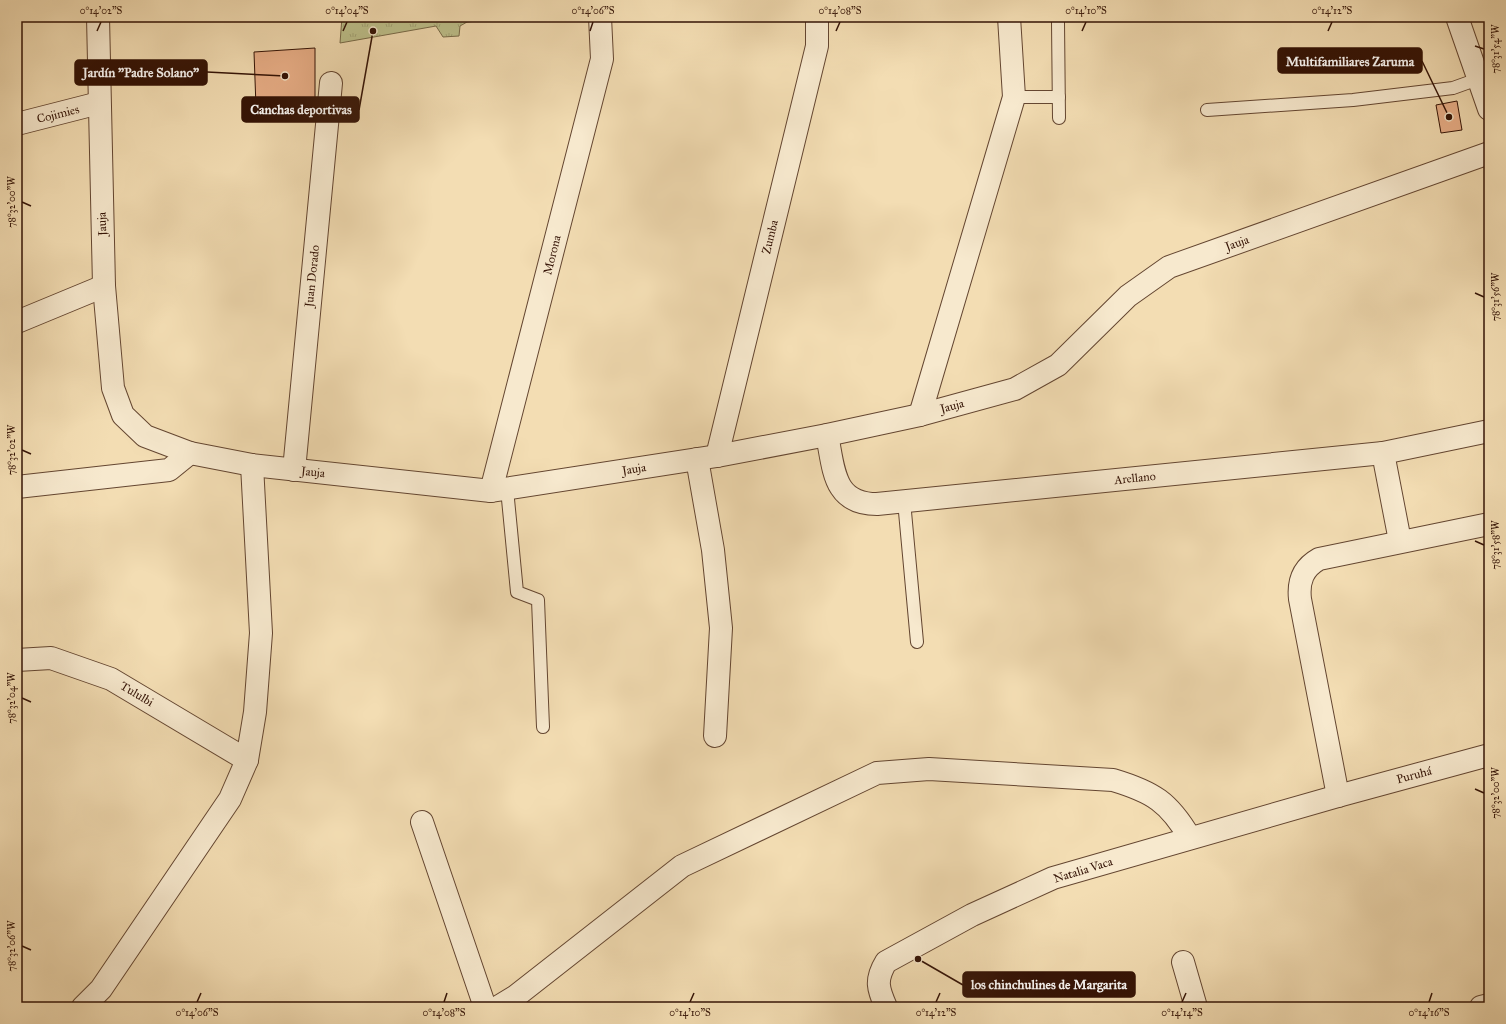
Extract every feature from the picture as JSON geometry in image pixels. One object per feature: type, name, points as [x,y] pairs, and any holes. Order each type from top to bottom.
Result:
[{"type":"street","name":"Jauja","points":[[98,17],[104,286],[113,388],[123,415],[145,436],[190,453],[252,465],[294,470],[499,490],[707,457],[827,435],[920,415],[1014,389],[1058,365],[1128,296],[1169,267],[1489,153]]},
{"type":"street","name":"Morona","points":[[499,490],[602,59],[600,17]]},
{"type":"street","name":"Zumba","points":[[707,457],[817,46],[817,17]]},
{"type":"street","points":[[920,415],[1014,97],[1009,17]]},
{"type":"street","points":[[1457,17],[1489,109]]},
{"type":"street","name":"Juan Dorado","points":[[294,470],[331,83]]},
{"type":"street","name":"Cojimies","points":[[17,124],[99,103]]},
{"type":"street","points":[[17,322],[104,286]]},
{"type":"street","name":"Arellano","points":[[827,435],[837,482],[842,491],[852,499],[864,504],[904,502],[1383,453],[1489,432]]},
{"type":"street","points":[[17,487],[168,470],[190,453]]},
{"type":"street","points":[[1383,453],[1400,541]]},
{"type":"street","points":[[707,457],[713,550],[721,628],[716,736]]},
{"type":"street","points":[[83,1007],[101,989],[230,799],[247,760],[255,712],[261,633],[252,465]]},
{"type":"street","points":[[1338,796],[1300,599],[1299,586],[1302,575],[1310,564],[1319,559],[1400,541],[1489,524]]},
{"type":"street","name":"Tululbi","points":[[17,660],[51,658],[111,679],[247,760]]},
{"type":"street","name":"Puruhá","points":[[1338,796],[1489,755]]},
{"type":"street","points":[[498,1007],[516,996],[682,866],[877,773],[929,769],[1113,780],[1139,788],[1160,800],[1178,818],[1190,838]]},
{"type":"street","name":"Natalia Vaca","points":[[886,1007],[878,986],[880,972],[886,962],[972,915],[1053,878],[1338,796]]},
{"type":"street","points":[[422,822],[485,1007]]},
{"type":"street","points":[[1183,962],[1196,1007]]},
{"type":"street","points":[[1481,1007],[1489,1005]]},
{"type":"lane","points":[[1058,22],[1059,118]]},
{"type":"lane","points":[[1208,110],[1353,100],[1453,88],[1478,79]]},
{"type":"lane","points":[[1014,97],[1059,97]]},
{"type":"lane","points":[[499,490],[517,592],[538,600],[543,727]]},
{"type":"lane","points":[[904,502],[917,642]]},
{"type":"green space","points":[[342,17],[517,17],[467,22],[460,26],[459,36],[443,37],[436,26],[340,43]]},
{"type":"building","points":[[315,48],[315,99],[256,107],[254,52]]},
{"type":"building","points":[[1457,101],[1462,130],[1441,133],[1436,105]]},
{"type":"place","name":"Canchas deportivas","points":[[373,31]]},
{"type":"place","name":"Jardín \"Padre Solano\"","points":[[285,76]]},
{"type":"place","name":"Multifamiliares Zaruma","points":[[1449,117]]},
{"type":"place","name":"los chinchulines de Margarita","points":[[918,959]]}]
